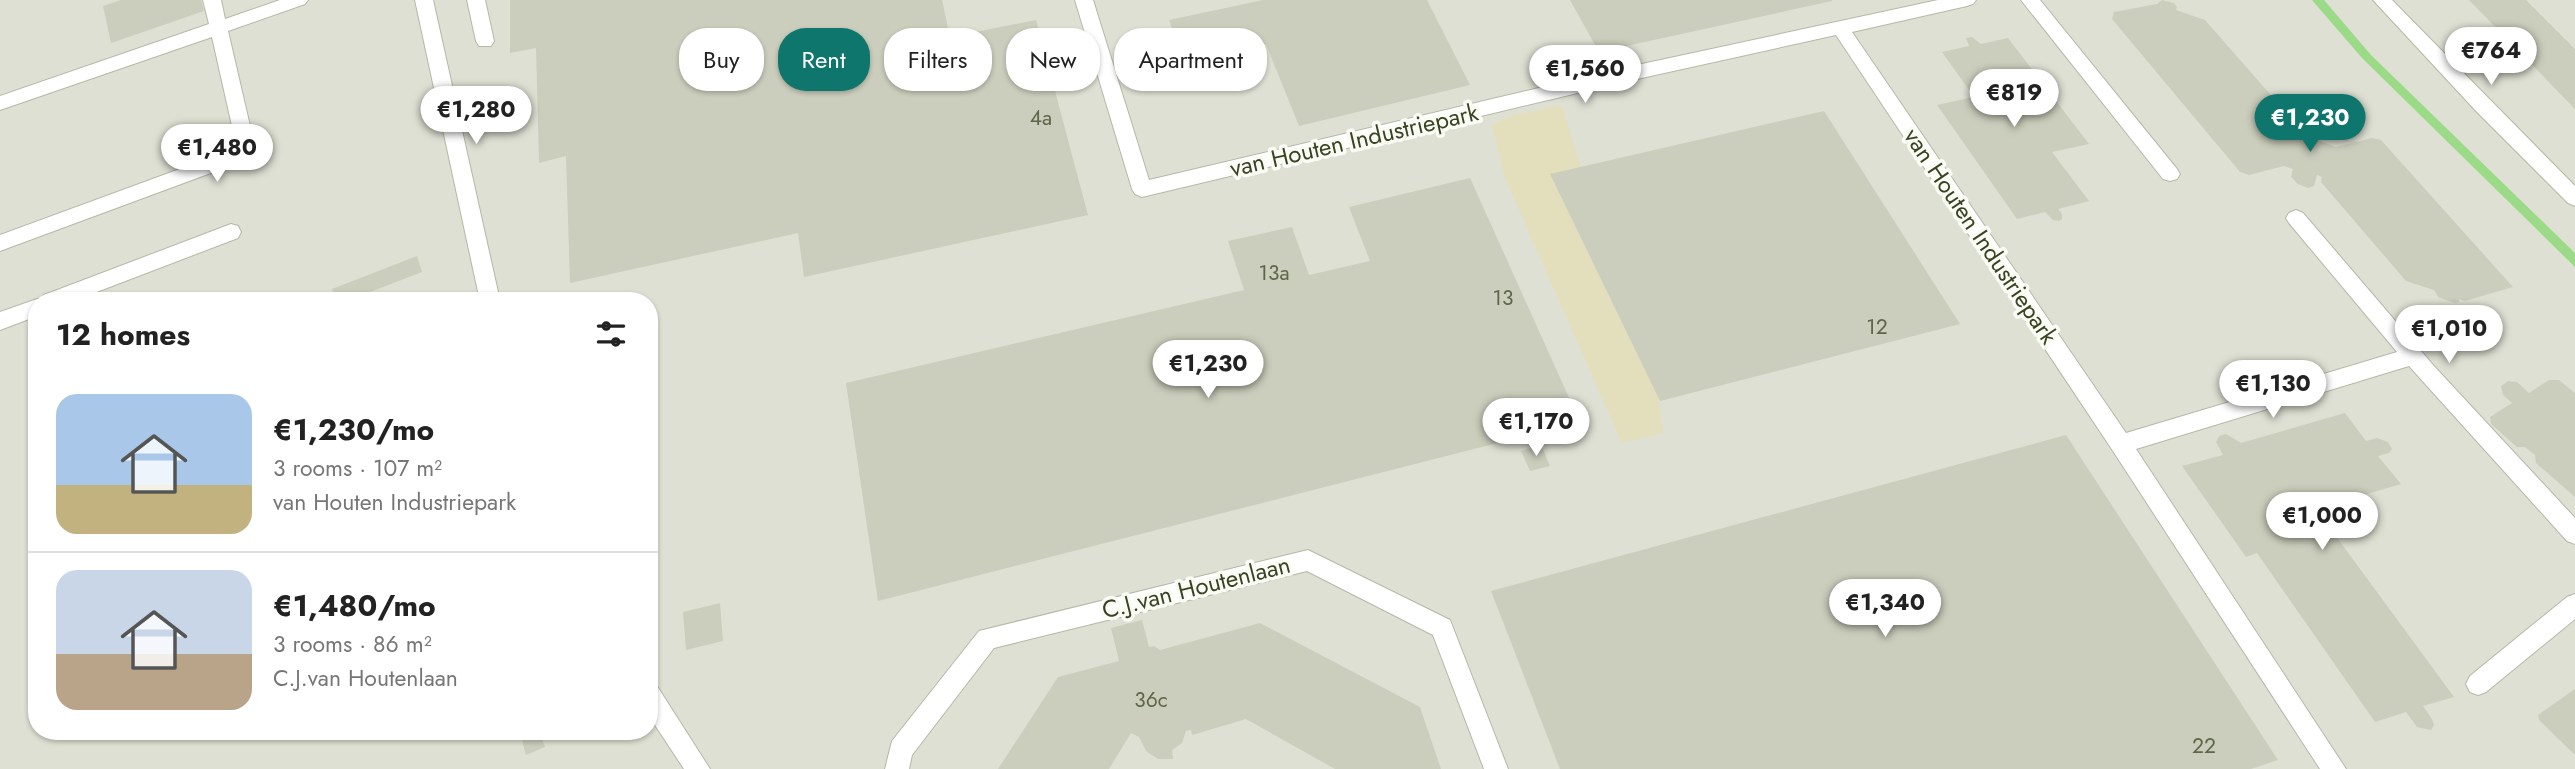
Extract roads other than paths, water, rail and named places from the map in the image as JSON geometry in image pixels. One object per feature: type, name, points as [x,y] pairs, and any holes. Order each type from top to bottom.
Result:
[{"type":"street","points":[[0,243],[247,152],[212,0]]},
{"type":"street","points":[[0,103],[299,0]]},
{"type":"street","points":[[424,0],[488,292]]},
{"type":"street","points":[[476,0],[485,41]]},
{"type":"street","name":"van Houten Industriepark","points":[[1084,0],[1142,189],[1628,75],[1966,0]]},
{"type":"street","points":[[2030,0],[2170,174]]},
{"type":"street","points":[[2382,0],[2575,198]]},
{"type":"street","name":"van Houten Industriepark","points":[[1841,29],[2121,444],[2334,769]]},
{"type":"street","points":[[2297,218],[2413,356],[2575,534]]},
{"type":"street","points":[[74,292],[231,232]]},
{"type":"street","points":[[0,321],[28,310]]},
{"type":"street","points":[[2121,444],[2413,356]]},
{"type":"street","name":"C.J.van Houtenlaan","points":[[897,769],[901,750],[987,639],[1308,560],[1442,628],[1496,769]]},
{"type":"street","points":[[2478,684],[2575,605]]},
{"type":"street","points":[[658,708],[698,769]]}]
